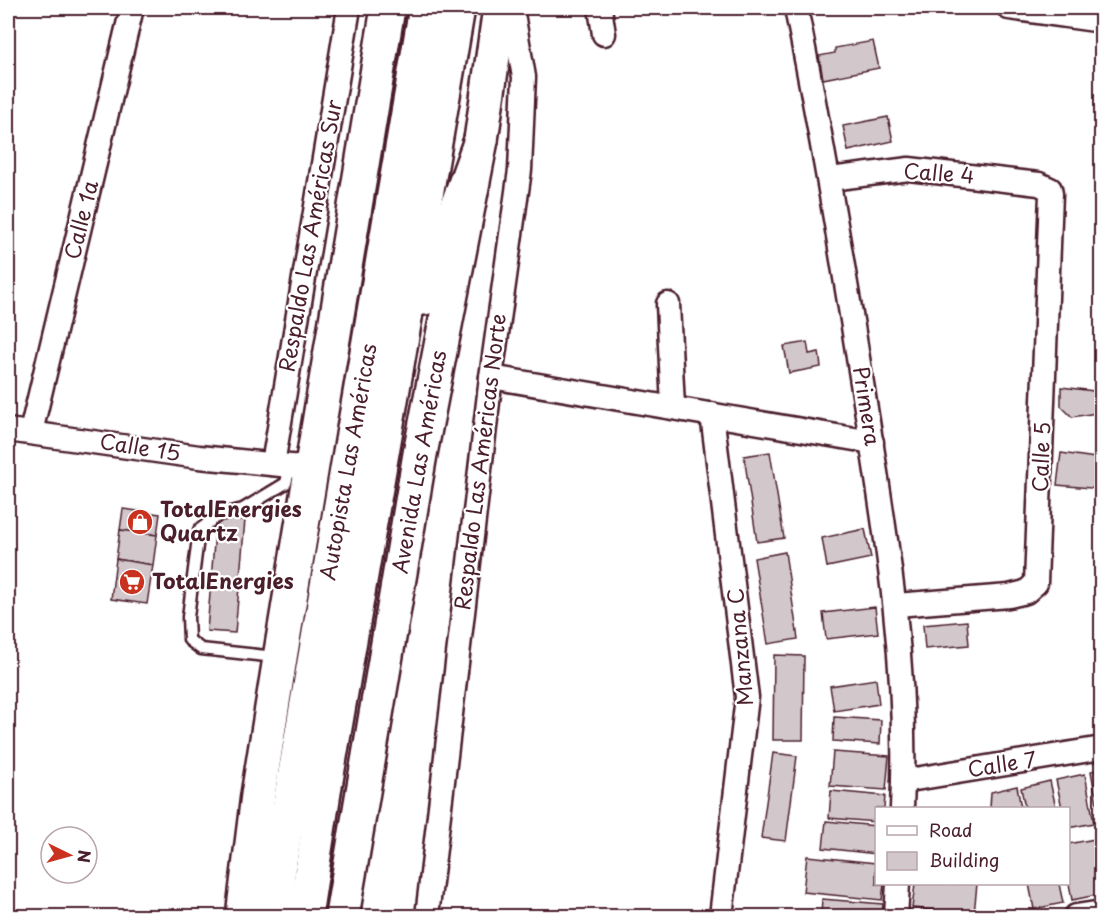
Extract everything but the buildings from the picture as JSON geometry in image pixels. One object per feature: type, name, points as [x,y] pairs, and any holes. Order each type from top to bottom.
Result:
[{"type":"main road","points":[[243,916],[258,795],[280,658],[291,466],[388,8]]},
{"type":"main road","name":"Autopista Las Américas","points":[[274,916],[281,855],[426,8]]},
{"type":"main road","name":"Autopista Las Américas","points":[[305,916],[324,792],[458,8]]},
{"type":"main road","name":"Avenida Las Américas","points":[[342,916],[420,454],[480,140],[500,8]]},
{"type":"main road","points":[[394,382],[480,140]]},
{"type":"street","name":"Calle 1a","points":[[30,432],[132,8]]},
{"type":"street","name":"Respaldo Las Américas Sur","points":[[291,466],[350,8]]},
{"type":"street","name":"Respaldo Las Américas Norte","points":[[427,916],[491,377],[524,133],[524,77],[513,8]]},
{"type":"street","points":[[600,8],[604,34]]},
{"type":"street","name":"Primera","points":[[796,8],[830,179],[896,604],[905,718],[902,807]]},
{"type":"street","points":[[1012,8],[1101,21]]},
{"type":"street","name":"Calle 4","points":[[830,179],[909,169],[1038,184],[1048,188]]},
{"type":"street","name":"Calle 5","points":[[896,604],[1009,596],[1026,592],[1036,583],[1051,194],[1048,188]]},
{"type":"street","points":[[668,304],[673,407]]},
{"type":"street","points":[[491,377],[872,442]]},
{"type":"street","name":"Manzana C","points":[[712,414],[747,697],[721,916]]},
{"type":"street","name":"Calle 15","points":[[8,430],[199,457],[291,466]]},
{"type":"street","name":"Calle 7","points":[[903,781],[1101,748]]},
{"type":"street","points":[[896,916],[898,885]]},
{"type":"street","points":[[1076,916],[1101,912]]},
{"type":"lane","points":[[280,658],[201,649],[189,640],[188,617],[199,530],[219,515],[243,508],[286,483],[291,466]]},
{"type":"place","name":"TotalEnergies Quartz","points":[[140,522]]},
{"type":"place","name":"TotalEnergies","points":[[132,582]]}]
